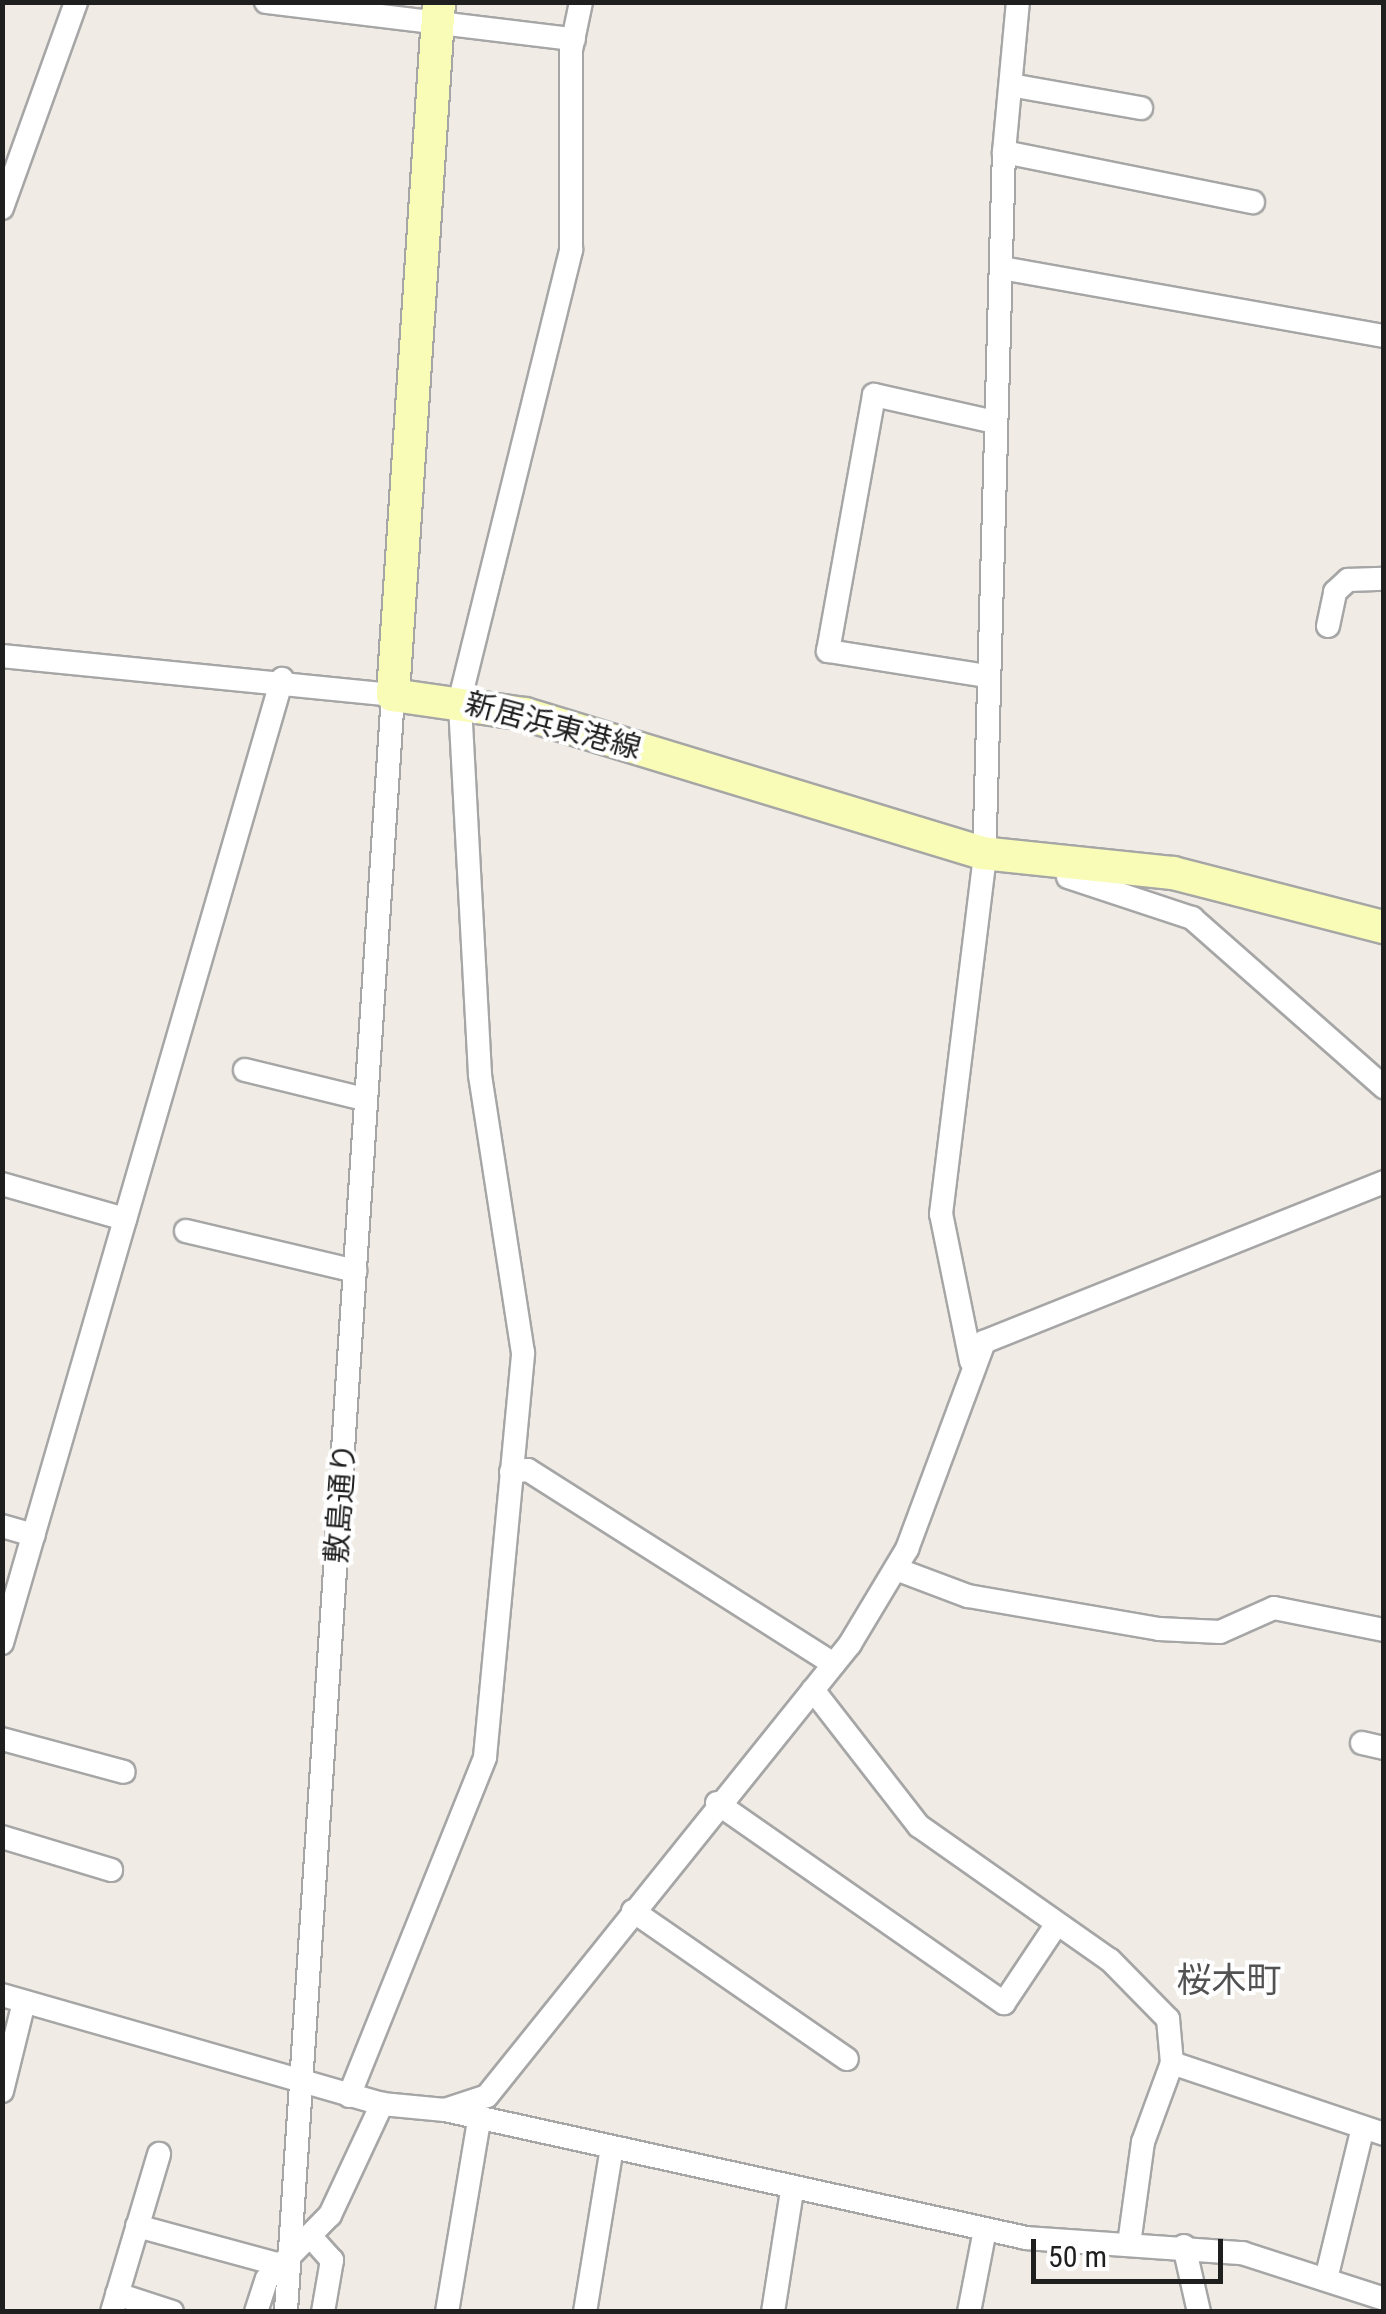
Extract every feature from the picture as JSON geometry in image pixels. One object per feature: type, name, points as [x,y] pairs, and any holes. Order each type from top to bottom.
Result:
[{"type":"main road","points":[[393,694],[438,16]]},
{"type":"main road","name":"新居浜東港線","points":[[393,694],[460,699],[983,860],[1158,870],[1384,927]]},
{"type":"street","points":[[2,208],[76,2]]},
{"type":"street","points":[[266,2],[438,16],[574,39]]},
{"type":"street","points":[[350,2096],[485,1757],[522,1353],[480,1074],[460,699],[571,250],[574,39],[581,2]]},
{"type":"street","points":[[971,1362],[941,1214],[983,860],[1004,152],[1016,86],[1018,2]]},
{"type":"street","points":[[1016,86],[1141,108]]},
{"type":"street","points":[[1004,152],[1253,202]]},
{"type":"street","points":[[1002,268],[1384,336]]},
{"type":"street","points":[[986,676],[828,651],[874,396],[995,422]]},
{"type":"street","points":[[1328,626],[1335,592],[1348,580],[1382,575]]},
{"type":"street","points":[[2,656],[282,678],[393,694]]},
{"type":"street","points":[[2,1643],[282,678]]},
{"type":"street","name":"敷島通り","points":[[286,2312],[393,694]]},
{"type":"street","points":[[983,860],[1096,880],[1192,918],[1384,1087]]},
{"type":"street","points":[[245,1070],[364,1098]]},
{"type":"street","points":[[445,2110],[487,2096],[717,1803],[834,1664],[896,1569],[971,1362],[984,1342],[1384,1182]]},
{"type":"street","points":[[2,1184],[126,1219]]},
{"type":"street","points":[[186,1230],[355,1271]]},
{"type":"street","points":[[512,1472],[528,1470],[834,1664]]},
{"type":"street","points":[[2,1526],[34,1535]]},
{"type":"street","points":[[896,1569],[968,1596],[1159,1630],[1220,1632],[1274,1608],[1384,1630]]},
{"type":"street","points":[[812,1690],[920,1826],[1110,1960],[1168,2019],[1172,2064],[1143,2142],[1129,2244]]},
{"type":"street","points":[[2,1739],[124,1772]]},
{"type":"street","points":[[717,1803],[1004,2002],[1056,1924]]},
{"type":"street","points":[[2,1837],[110,1870]]},
{"type":"street","points":[[633,1912],[848,2060]]},
{"type":"street","points":[[2,2091],[13,1999],[300,2086],[382,2104],[445,2110],[611,2154],[985,2230],[1184,2246],[1326,2278],[1384,2299]]},
{"type":"street","points":[[1172,2064],[1373,2132],[1326,2278]]},
{"type":"street","points":[[256,2312],[267,2279],[288,2268],[312,2238],[382,2104]]},
{"type":"street","points":[[448,2312],[479,2120]]},
{"type":"street","points":[[160,2154],[114,2303],[172,2312]]},
{"type":"street","points":[[586,2312],[611,2154]]},
{"type":"street","points":[[774,2312],[792,2191]]},
{"type":"street","points":[[138,2226],[288,2268]]},
{"type":"street","points":[[970,2312],[985,2230]]},
{"type":"street","points":[[312,2238],[332,2260],[322,2312]]},
{"type":"street","points":[[1184,2246],[1198,2312]]},
{"type":"district","name":"桜木町","points":[[1229,1981]]}]
